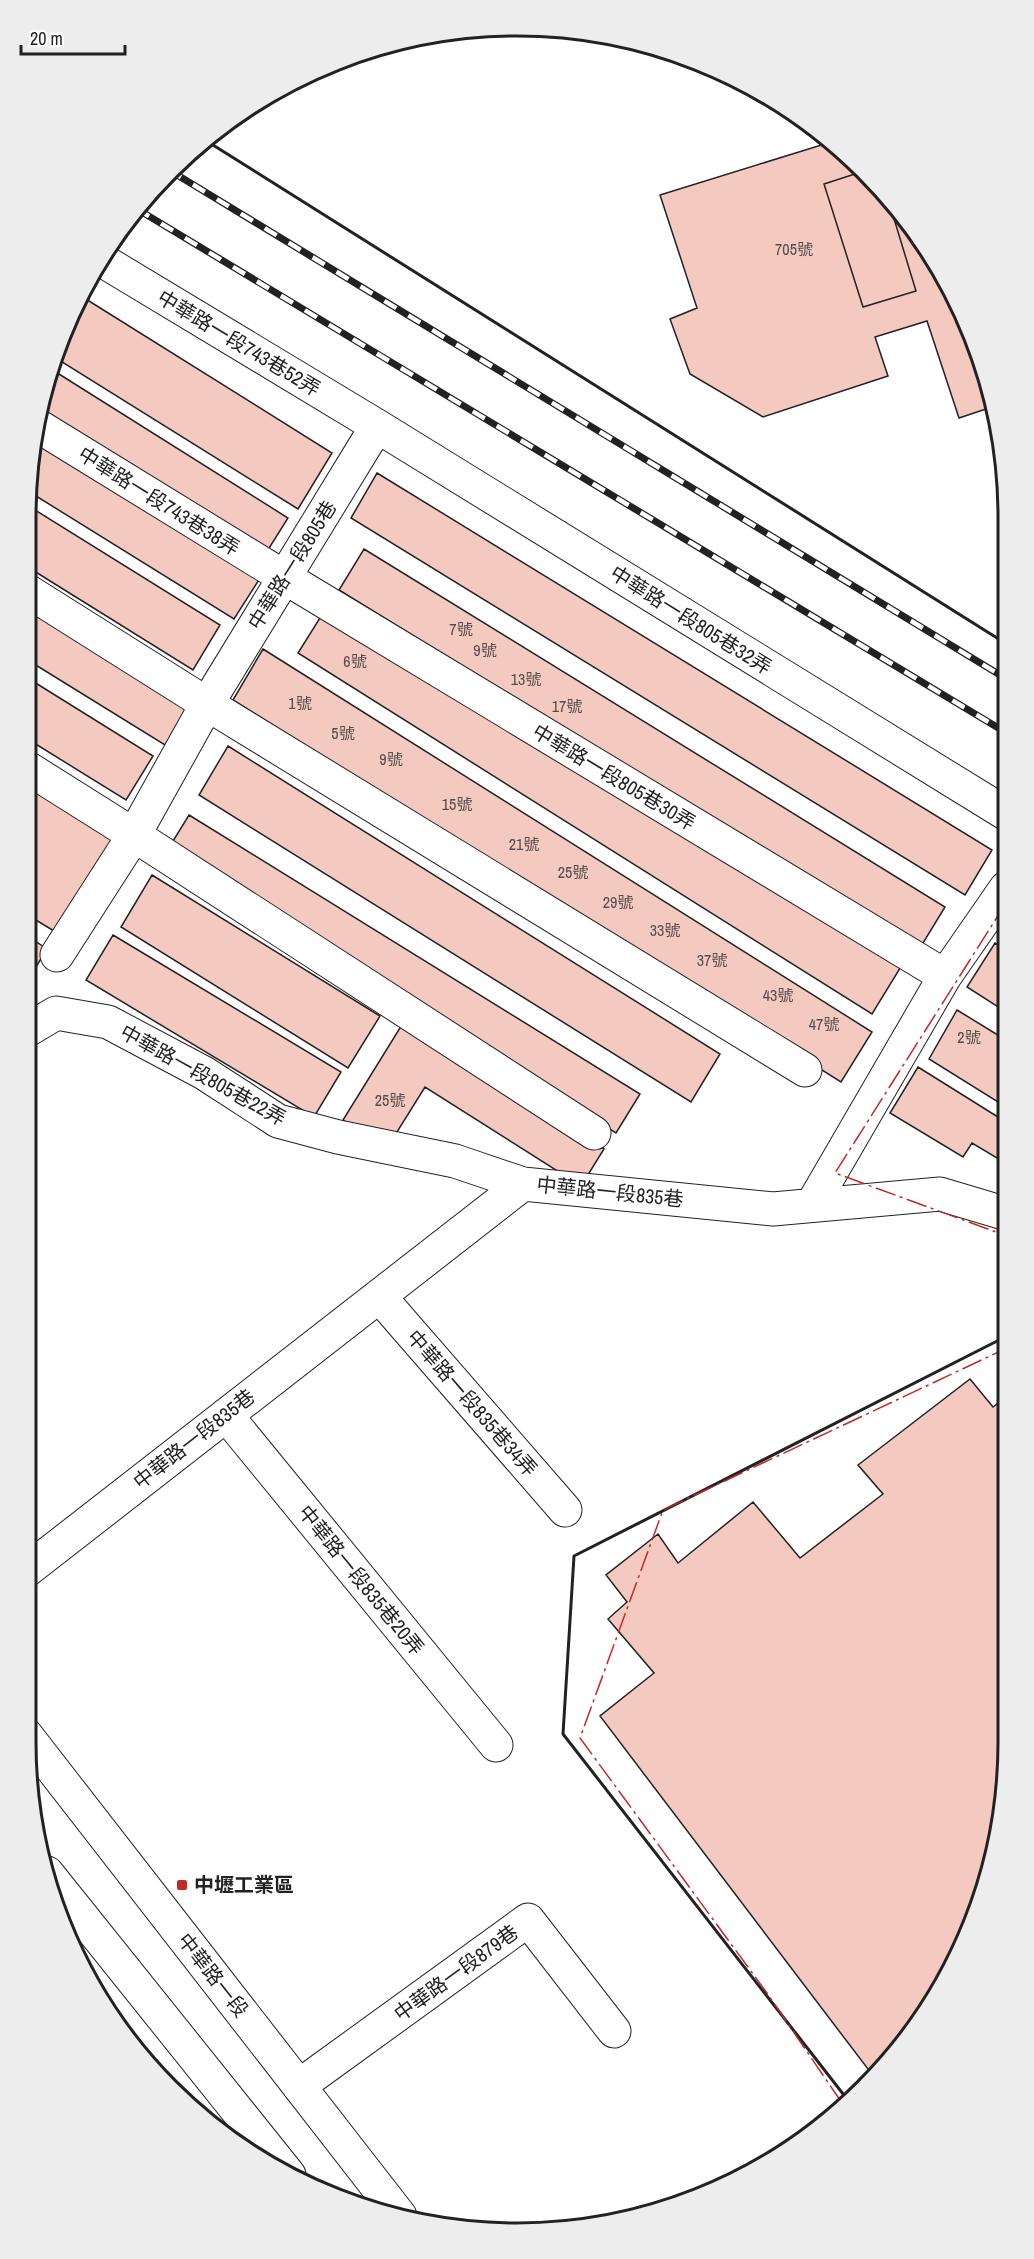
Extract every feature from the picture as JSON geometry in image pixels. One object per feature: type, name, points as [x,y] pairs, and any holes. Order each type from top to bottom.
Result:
[{"type":"street","name":"中華路一段743巷52弄","points":[[108,264],[377,426]]},
{"type":"street","name":"中華路一段805巷","points":[[57,956],[134,835],[207,704],[377,426]]},
{"type":"street","name":"中華路一段805巷32弄","points":[[377,426],[998,809]]},
{"type":"street","name":"中華路一段743巷38弄","points":[[44,430],[284,578]]},
{"type":"street","name":"中華路一段805巷30弄","points":[[284,578],[945,976]]},
{"type":"street","points":[[36,596],[207,704],[805,1070]]},
{"type":"street","points":[[36,773],[594,1132]]},
{"type":"street","points":[[812,1205],[945,976],[998,900]]},
{"type":"street","name":"中華路一段805巷22弄","points":[[36,1025],[56,1013],[108,1022],[204,1073],[278,1120],[338,1137],[455,1161],[523,1184]]},
{"type":"street","name":"中華路一段835巷","points":[[36,1563],[523,1184],[773,1209],[940,1194],[998,1211]]},
{"type":"street","name":"中華路一段835巷34弄","points":[[379,1296],[565,1510]]},
{"type":"street","name":"中華路一段835巷20弄","points":[[226,1415],[496,1745]]},
{"type":"street","name":"中華路一段","points":[[36,1748],[393,2207]]},
{"type":"street","points":[[59,1888],[276,2159]]},
{"type":"street","name":"中華路一段879巷","points":[[299,2086],[528,1920],[614,2031]]},
{"type":"building","points":[[822,145],[854,174],[824,184],[863,307],[916,291],[894,218],[934,277],[948,304],[972,362],[986,409],[959,418],[927,321],[875,337],[888,376],[763,417],[690,374],[670,319],[697,308],[660,195]]},
{"type":"building","points":[[854,174],[879,200],[894,218],[916,291],[863,307],[824,184]]},
{"type":"building","points":[[88,300],[332,453],[298,509],[62,362]]},
{"type":"building","points":[[58,374],[288,518],[261,561],[45,426]]},
{"type":"building","points":[[43,438],[262,575],[234,619],[37,496]]},
{"type":"building","points":[[377,473],[992,850],[965,895],[351,518]]},
{"type":"building","points":[[36,511],[220,625],[193,670],[36,572]]},
{"type":"building","points":[[364,549],[945,907],[920,948],[339,590]]},
{"type":"building","points":[[36,603],[193,701],[165,745],[36,665]]},
{"type":"building","points":[[328,605],[902,965],[872,1014],[298,653]]},
{"type":"building","points":[[263,649],[872,1032],[841,1082],[233,700]]},
{"type":"building","points":[[36,683],[153,756],[126,800],[36,744]]},
{"type":"building","points":[[228,746],[720,1054],[691,1102],[199,795]]},
{"type":"building","points":[[36,777],[130,836],[67,939],[36,920]]},
{"type":"building","points":[[189,815],[640,1094],[616,1133],[165,854]]},
{"type":"building","points":[[152,875],[380,1016],[348,1068],[121,927]]},
{"type":"building","points":[[113,935],[341,1072],[314,1117],[86,980]]},
{"type":"building","points":[[36,942],[47,949],[36,967]]},
{"type":"building","points":[[995,943],[998,945],[998,1007],[967,987]]},
{"type":"building","points":[[957,1010],[998,1035],[998,1102],[929,1059]]},
{"type":"building","points":[[403,1023],[604,1149],[581,1186],[425,1087],[392,1140],[367,1136],[343,1120]]},
{"type":"building","points":[[918,1067],[998,1117],[998,1159],[972,1143],[963,1157],[890,1113]]},
{"type":"building","points":[[970,1379],[993,1407],[998,1403],[998,1742],[994,1805],[989,1836],[972,1897],[948,1955],[917,2009],[899,2035],[869,2070],[600,1716],[654,1673],[608,1619],[627,1602],[606,1575],[658,1534],[678,1563],[753,1502],[800,1558],[883,1494],[858,1465]]},
{"type":"railway","points":[[178,176],[998,674]]},
{"type":"railway","points":[[144,213],[998,728]]},
{"type":"wall","points":[[212,145],[998,639]]},
{"type":"wall","points":[[844,2095],[563,1734],[574,1556],[998,1341]]},
{"type":"power","points":[[998,916],[835,1173],[998,1233]]},
{"type":"power","points":[[839,2099],[767,1993],[580,1738],[663,1510],[998,1352]]},
{"type":"place","name":"中壢工業區","points":[[182,1885]]}]
